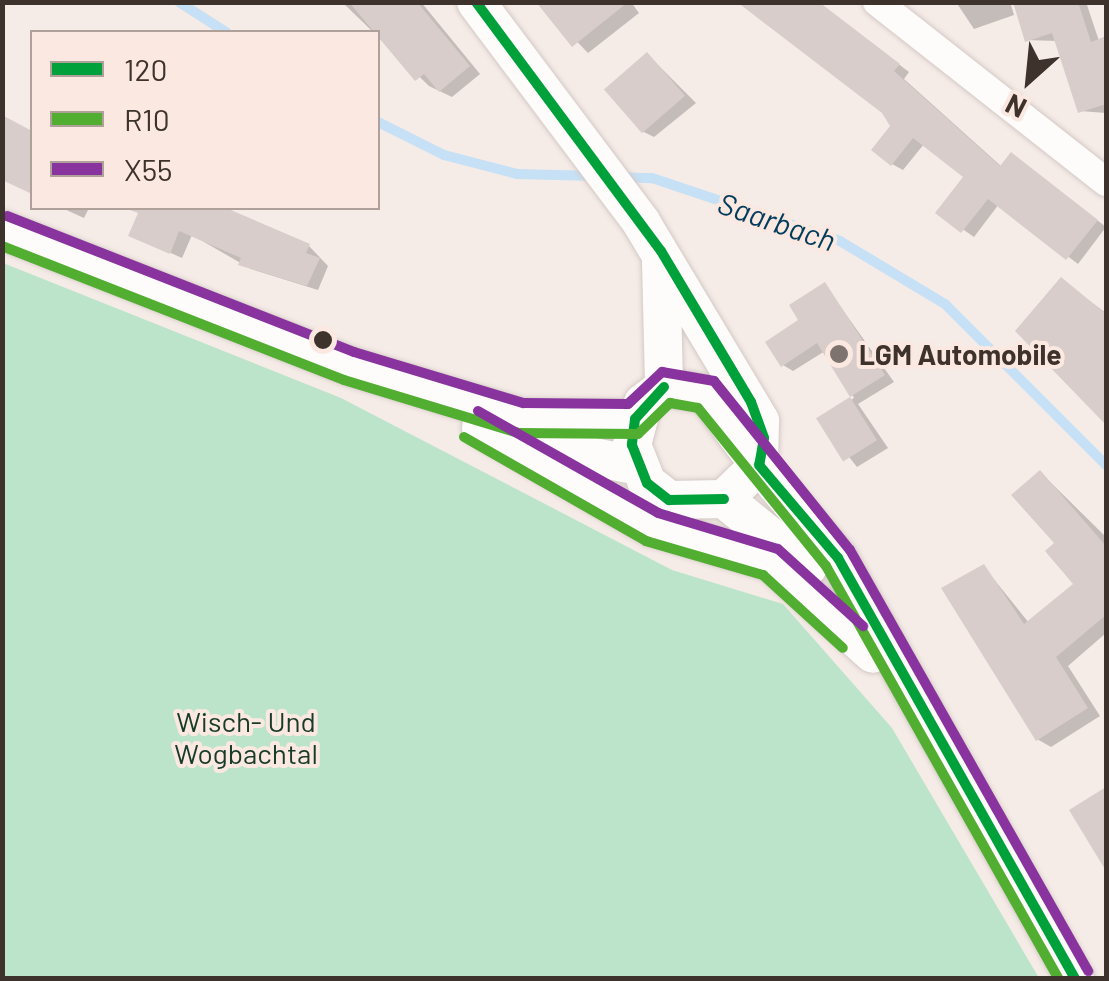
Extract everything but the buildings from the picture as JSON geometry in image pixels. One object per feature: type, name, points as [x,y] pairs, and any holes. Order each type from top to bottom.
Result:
[{"type":"main road","points":[[476,2],[568,119],[651,237],[751,402],[764,438],[759,465],[724,498],[668,500],[638,466],[481,428]]},
{"type":"main road","points":[[2,230],[349,366],[481,428],[652,527],[771,562],[873,654]]},
{"type":"main road","points":[[638,466],[635,419],[664,387],[651,237]]},
{"type":"main road","points":[[349,366],[521,418],[635,419]]},
{"type":"main road","points":[[664,387],[706,394],[759,465],[838,558],[1075,978]]},
{"type":"main road","points":[[724,498],[812,570],[873,654],[922,709]]},
{"type":"street","points":[[877,2],[1106,182]]},
{"type":"green space","name":"Wisch- Und Wogbachtal","points":[[3,263],[341,398],[672,570],[783,604],[892,728],[1039,978],[3,978]]},
{"type":"waterway","name":"Saarbach","points":[[179,2],[223,30]]},
{"type":"waterway","name":"Saarbach","points":[[380,123],[444,155],[517,174],[596,176]]},
{"type":"waterway","name":"Saarbach","points":[[618,177],[652,178],[840,241],[945,304],[1106,465]]},
{"type":"transit line","name":"120","points":[[476,2],[661,251],[751,402],[764,438],[759,465]]},
{"type":"transit line","name":"X55","points":[[7,216],[354,352],[523,403],[628,404],[662,372],[714,381],[850,550],[1088,971]]},
{"type":"transit line","name":"R10","points":[[2,246],[344,380],[518,433],[638,434],[670,403],[698,408],[826,566],[1058,978]]},
{"type":"transit line","name":"120","points":[[664,387],[635,419],[632,445],[647,483],[669,500],[724,499]]},
{"type":"transit line","name":"X55","points":[[478,411],[658,513],[778,549],[863,626]]},
{"type":"transit line","name":"R10","points":[[464,437],[646,541],[763,575],[843,648]]},
{"type":"transit line","name":"120","points":[[759,465],[838,558],[1075,978]]},
{"type":"place","name":"LGM Automobile","points":[[839,354]]}]
